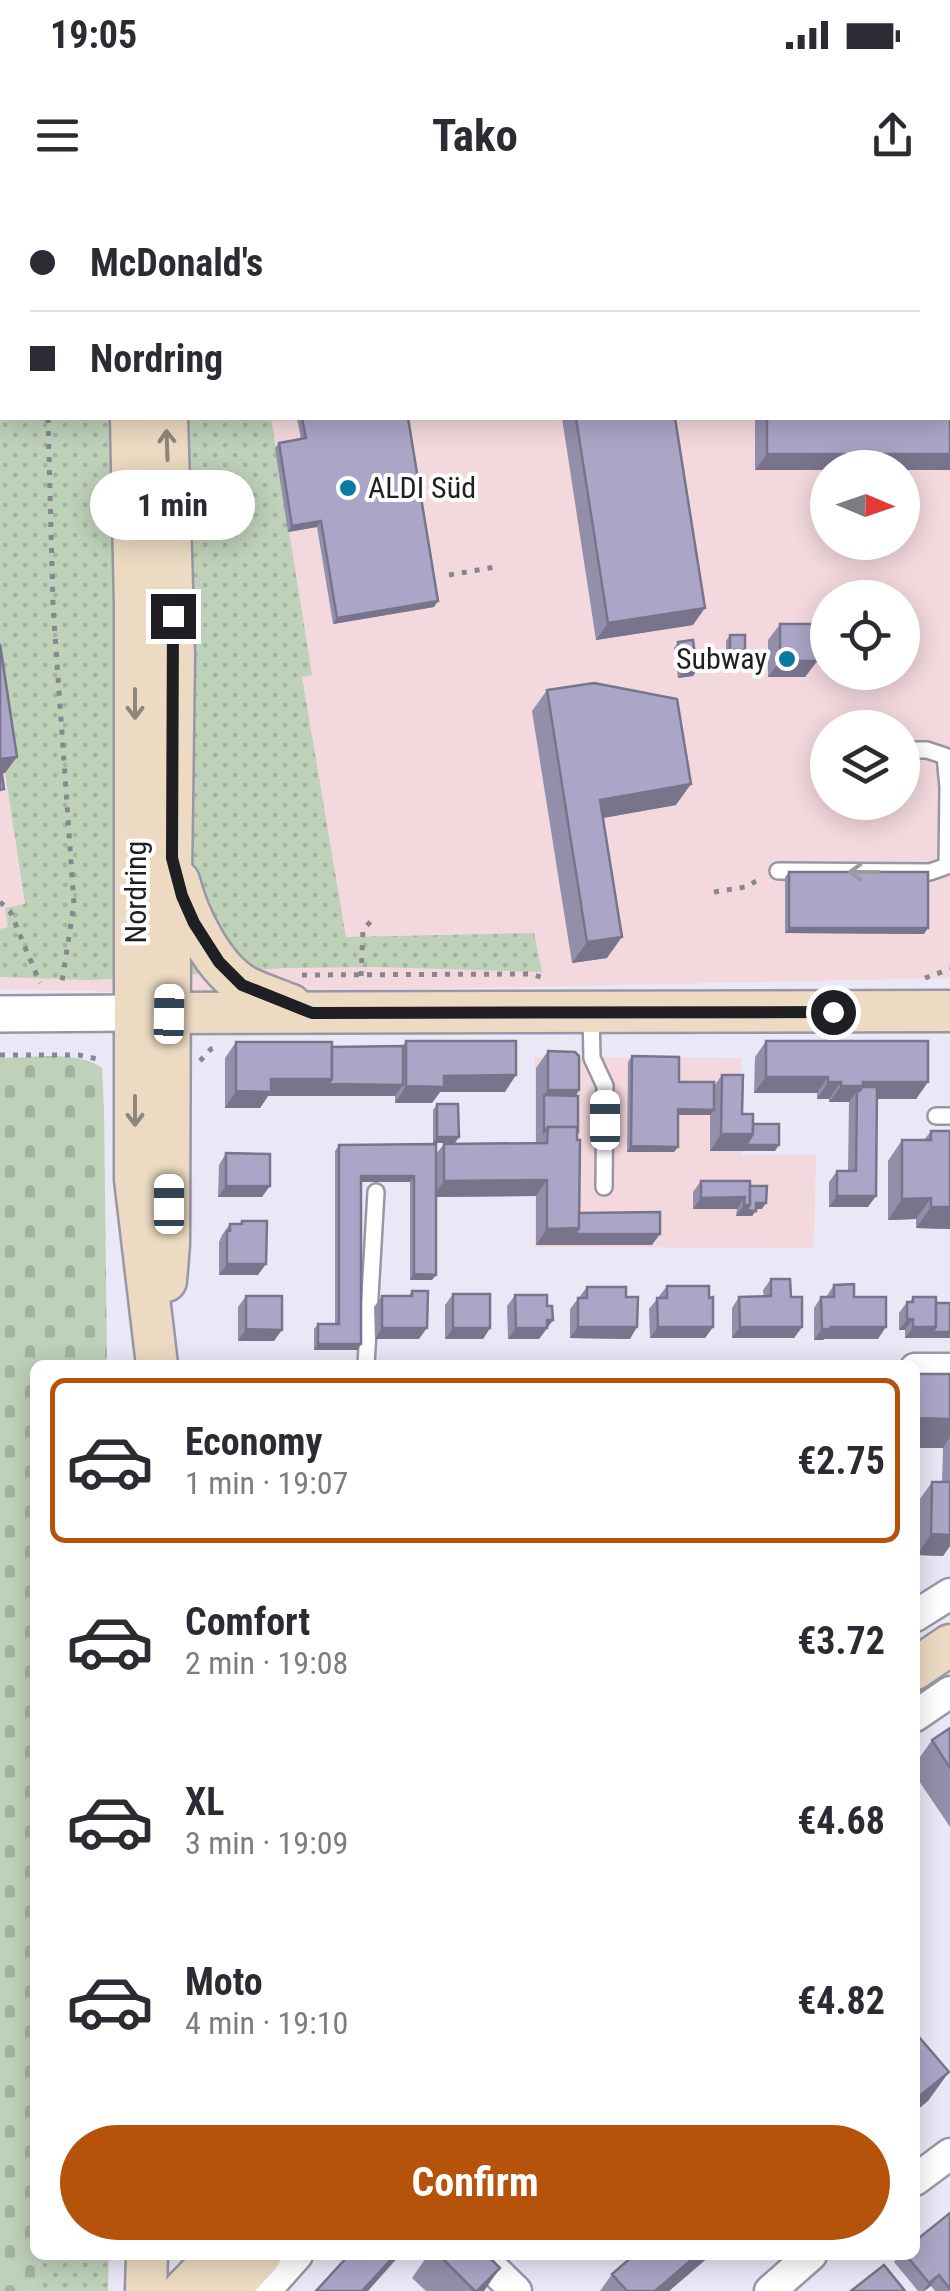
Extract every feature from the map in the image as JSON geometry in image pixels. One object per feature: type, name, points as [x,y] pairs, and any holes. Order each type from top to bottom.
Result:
[{"type":"main road","name":"Nordring","points":[[131,420],[152,1013],[169,1244],[158,1360]]},
{"type":"main road","name":"Nordring","points":[[152,1013],[172,858],[174,655],[167,420]]},
{"type":"main road","points":[[172,858],[194,923],[219,962],[242,985],[312,1013]]},
{"type":"main road","points":[[152,1013],[950,1011]]},
{"type":"main road","points":[[920,1666],[950,1645]]},
{"type":"main road","points":[[146,2291],[147,2260]]},
{"type":"main road","points":[[172,2260],[172,2291]]},
{"type":"main road","points":[[183,2291],[213,2260]]},
{"type":"main road","points":[[228,2291],[256,2260]]},
{"type":"street","points":[[0,1014],[152,1013]]},
{"type":"street","points":[[920,1369],[950,1369]]},
{"type":"street","points":[[920,1613],[950,1594]]},
{"type":"street","points":[[920,1713],[950,1692]]},
{"type":"street","points":[[920,2176],[950,2154]]},
{"type":"street","points":[[265,2291],[293,2260]]},
{"type":"street","points":[[484,2260],[516,2291]]},
{"type":"street","points":[[770,2291],[805,2260]]},
{"type":"lane","points":[[778,871],[930,872],[948,866],[944,756],[920,750]]},
{"type":"lane","points":[[592,1013],[592,1058],[605,1086],[604,1187]]},
{"type":"lane","points":[[366,1360],[376,1192]]},
{"type":"path","points":[[48,420],[53,606],[74,904],[61,988]]},
{"type":"path","points":[[449,575],[494,567]]},
{"type":"path","points":[[714,892],[745,886],[778,871]]},
{"type":"path","points":[[0,902],[10,910],[42,988]]},
{"type":"path","points":[[362,976],[364,930],[373,919]]},
{"type":"path","points":[[0,1055],[79,1055],[110,1062]]},
{"type":"shaded area","points":[[0,420],[950,420],[950,978],[199,994],[0,989]]},
{"type":"shaded area","points":[[535,1057],[741,1058],[742,1155],[816,1155],[814,1248],[535,1247]]},
{"type":"green space","points":[[0,420],[271,420],[312,675],[302,677],[346,937],[534,933],[542,972],[374,967],[285,968],[90,980],[0,977],[0,929],[8,927],[5,908],[25,904],[0,738]]},
{"type":"green space","points":[[53,1056],[80,1059],[102,1068],[107,1360],[30,1360],[30,2260],[43,2260],[30,2291],[0,2291],[0,1058]]},
{"type":"green space","points":[[43,2260],[109,2260],[108,2291],[30,2291]]},
{"type":"building","name":"ALDI Süd","points":[[302,420],[408,420],[438,601],[337,618],[321,521],[292,526],[279,443],[306,438]]},
{"type":"building","points":[[576,420],[675,420],[705,608],[608,623]]},
{"type":"building","points":[[767,420],[950,420],[950,454],[920,454],[920,450],[810,450],[810,454],[767,454]]},
{"type":"building","points":[[780,624],[810,624],[810,661],[780,661]]},
{"type":"building","points":[[730,635],[745,635],[745,650],[730,650]]},
{"type":"building","points":[[693,640],[697,670],[682,672],[678,642]]},
{"type":"building","points":[[0,644],[17,757],[0,759]]},
{"type":"building","points":[[594,683],[677,699],[691,784],[600,800],[622,937],[587,942],[547,690]]},
{"type":"building","points":[[789,872],[928,872],[928,928],[789,928]]},
{"type":"building","points":[[406,1041],[516,1041],[516,1075],[444,1076],[444,1087],[406,1086]]},
{"type":"building","points":[[766,1041],[928,1041],[928,1082],[841,1086],[841,1082],[828,1082],[828,1077],[766,1077]]},
{"type":"building","points":[[236,1042],[332,1042],[332,1079],[271,1079],[271,1092],[236,1091]]},
{"type":"building","points":[[403,1046],[403,1085],[328,1084],[332,1079],[332,1047]]},
{"type":"building","points":[[548,1051],[575,1052],[579,1056],[579,1090],[548,1090]]},
{"type":"building","points":[[632,1056],[679,1057],[679,1082],[714,1082],[714,1110],[678,1109],[678,1147],[631,1146]]},
{"type":"building","points":[[722,1075],[743,1075],[742,1114],[753,1114],[753,1134],[721,1134]]},
{"type":"building","points":[[877,1087],[876,1196],[837,1196],[837,1171],[856,1171],[857,1091]]},
{"type":"building","points":[[544,1095],[578,1096],[578,1132],[577,1127],[548,1127],[544,1132]]},
{"type":"building","points":[[437,1104],[458,1104],[459,1137],[437,1137]]},
{"type":"building","points":[[753,1124],[779,1124],[779,1145],[746,1145],[753,1134]]},
{"type":"building","points":[[548,1127],[577,1127],[579,1228],[547,1229],[547,1180],[444,1181],[444,1144],[547,1143]]},
{"type":"building","points":[[931,1131],[950,1131],[950,1207],[931,1207],[931,1198],[902,1199],[902,1140],[931,1140]]},
{"type":"building","points":[[436,1144],[436,1275],[414,1274],[414,1176],[361,1176],[361,1344],[318,1344],[318,1324],[339,1324],[339,1145]]},
{"type":"building","points":[[226,1153],[270,1154],[270,1186],[226,1186]]},
{"type":"building","points":[[701,1181],[750,1181],[750,1205],[744,1205],[745,1197],[701,1198]]},
{"type":"building","points":[[750,1186],[767,1186],[766,1203],[756,1203],[756,1211],[746,1210],[750,1205]]},
{"type":"building","points":[[660,1212],[660,1234],[575,1234],[579,1213]]},
{"type":"building","points":[[267,1221],[266,1264],[227,1264],[227,1231],[230,1224]]},
{"type":"building","points":[[771,1279],[790,1279],[791,1297],[802,1297],[802,1327],[740,1327],[739,1297],[771,1296]]},
{"type":"building","points":[[854,1284],[854,1297],[886,1297],[886,1327],[822,1329],[821,1297],[834,1297],[834,1285]]},
{"type":"building","points":[[667,1286],[709,1286],[713,1327],[658,1327],[657,1298],[667,1298]]},
{"type":"building","points":[[587,1287],[626,1287],[626,1297],[638,1297],[637,1327],[578,1327],[578,1298],[587,1298]]},
{"type":"building","points":[[412,1291],[428,1291],[427,1328],[382,1328],[382,1296],[412,1296]]},
{"type":"building","points":[[453,1294],[490,1294],[490,1328],[453,1328]]},
{"type":"building","points":[[515,1295],[547,1295],[553,1320],[547,1320],[547,1328],[516,1328]]},
{"type":"building","points":[[246,1296],[282,1296],[282,1330],[246,1329]]},
{"type":"building","points":[[913,1297],[936,1297],[936,1327],[913,1327],[913,1319],[907,1319],[907,1302],[913,1302]]},
{"type":"building","points":[[936,1303],[950,1303],[950,1332],[932,1332],[936,1327]]},
{"type":"building","points":[[920,1374],[950,1374],[950,1419],[920,1418]]},
{"type":"building","points":[[932,1482],[950,1482],[950,1535],[931,1534]]},
{"type":"building","points":[[950,1728],[950,1768],[932,1740]]},
{"type":"building","points":[[920,2038],[949,2072],[920,2096]]},
{"type":"building","points":[[950,2213],[950,2289],[939,2275],[929,2283],[910,2260],[920,2260],[920,2237]]},
{"type":"building","points":[[344,2260],[390,2260],[362,2291],[316,2291]]},
{"type":"building","points":[[444,2260],[492,2260],[500,2268],[475,2291]]},
{"type":"building","points":[[628,2260],[691,2260],[655,2291],[627,2291],[612,2274]]},
{"type":"building","points":[[884,2265],[905,2291],[851,2291]]},
{"type":"place","name":"ALDI Süd","points":[[348,488]]},
{"type":"place","name":"Subway","points":[[787,659]]},
{"type":"route","points":[[173,616],[172,858],[182,896],[205,943],[242,985],[312,1013],[833,1012]]}]
